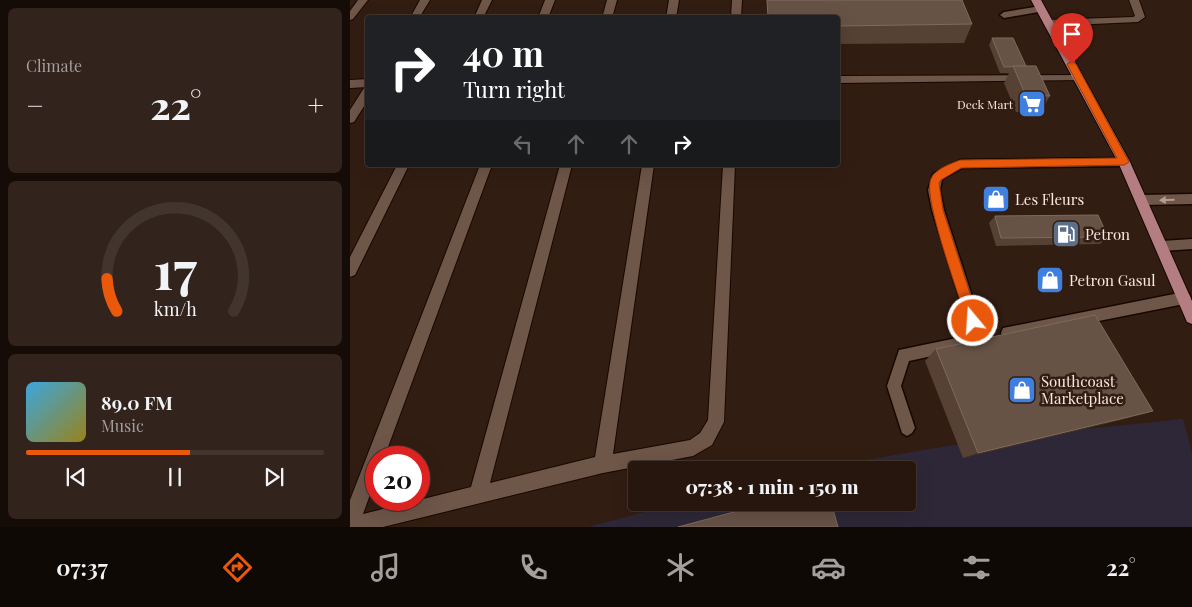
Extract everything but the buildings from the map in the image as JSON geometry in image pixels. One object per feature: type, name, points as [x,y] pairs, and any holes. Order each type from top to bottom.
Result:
[{"type":"main road","points":[[1038,5],[1124,162],[1192,317]]},
{"type":"street","points":[[350,17],[363,0]]},
{"type":"street","points":[[416,15],[425,0]]},
{"type":"street","points":[[480,15],[487,0]]},
{"type":"street","points":[[544,15],[550,0]]},
{"type":"street","points":[[608,15],[612,0]]},
{"type":"street","points":[[672,15],[674,0]]},
{"type":"street","points":[[736,15],[737,0]]},
{"type":"street","points":[[1048,23],[1135,20],[1140,17],[1140,10],[1134,0]]},
{"type":"street","points":[[840,80],[1079,78]]},
{"type":"street","points":[[350,84],[365,83]]},
{"type":"street","points":[[350,119],[365,96]]},
{"type":"street","points":[[350,271],[402,167]]},
{"type":"street","points":[[350,525],[485,167]]},
{"type":"street","points":[[478,494],[565,167]]},
{"type":"street","points":[[603,464],[648,167]]},
{"type":"street","points":[[350,525],[603,464],[693,448],[706,439],[716,422],[729,167]]},
{"type":"lane","points":[[1004,15],[1038,5]]},
{"type":"lane","points":[[979,340],[938,210],[934,190],[937,177],[960,164],[1124,162]]},
{"type":"lane","points":[[1142,200],[1192,199]]},
{"type":"lane","points":[[1162,246],[1192,244]]},
{"type":"lane","points":[[908,428],[894,386],[904,354],[1184,298]]},
{"type":"shaded area","points":[[1183,419],[1192,452],[1192,527],[588,527],[648,511],[916,511],[916,461],[859,461],[995,438]]},
{"type":"place","name":"Deck Mart","points":[[1032,104]]},
{"type":"place","name":"Les Fleurs","points":[[996,199]]},
{"type":"place","name":"Petron","points":[[1066,234]]},
{"type":"place","name":"Petron Gasul","points":[[1050,280]]},
{"type":"place","name":"Southcoast Marketplace","points":[[1022,390]]},
{"type":"route","points":[[973,321],[938,210],[934,183],[937,177],[960,164],[1124,162],[1072,64]]}]
